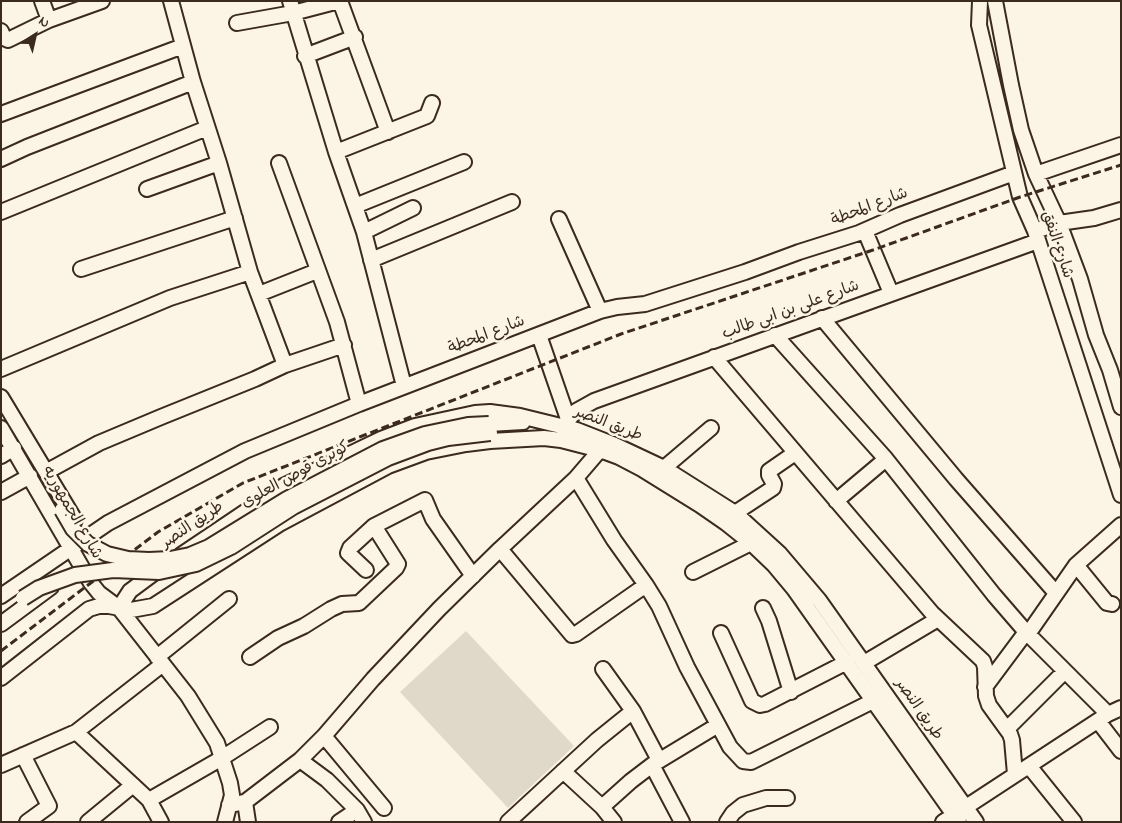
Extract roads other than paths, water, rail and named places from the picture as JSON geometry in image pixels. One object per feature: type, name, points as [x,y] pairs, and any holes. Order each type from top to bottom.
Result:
[{"type":"street","points":[[42,1],[49,20]]},
{"type":"street","points":[[1,31],[4,38],[8,40],[49,20],[102,1]]},
{"type":"street","points":[[171,1],[193,82],[219,163],[250,272],[285,365]]},
{"type":"street","points":[[237,23],[291,7],[340,1],[355,37],[388,132]]},
{"type":"street","name":"شارع النفق","points":[[980,1],[979,25],[1020,197],[1036,236],[1121,495]]},
{"type":"street","name":"شارع النفق","points":[[995,1],[1015,108],[1021,130],[1036,174],[1059,223],[1082,285],[1096,335],[1110,370],[1121,407]]},
{"type":"street","points":[[291,7],[336,152],[364,232],[404,386]]},
{"type":"street","points":[[305,56],[355,37]]},
{"type":"street","points":[[1,114],[183,46]]},
{"type":"street","points":[[1,159],[193,82]]},
{"type":"street","points":[[336,152],[427,116],[432,103]]},
{"type":"street","points":[[1,212],[207,128]]},
{"type":"street","points":[[1036,174],[1121,145]]},
{"type":"street","points":[[355,206],[464,162]]},
{"type":"street","points":[[147,189],[219,163]]},
{"type":"street","points":[[279,163],[337,322],[359,404]]},
{"type":"street","name":"شارع المحطة","points":[[1,596],[108,523],[225,461],[359,404],[600,311],[655,301],[865,231],[900,215],[1014,173]]},
{"type":"street","points":[[372,260],[512,202]]},
{"type":"street","points":[[364,232],[413,208]]},
{"type":"street","points":[[1059,223],[1094,218],[1121,210]]},
{"type":"street","points":[[81,269],[235,218]]},
{"type":"street","points":[[560,219],[600,311]]},
{"type":"street","name":"شارع على بن ابى طالب","points":[[566,422],[585,405],[594,401],[891,293],[1036,236],[1059,223]]},
{"type":"street","points":[[865,231],[891,293]]},
{"type":"street","points":[[259,294],[317,271]]},
{"type":"street","points":[[1,369],[170,298],[250,272]]},
{"type":"street","points":[[822,318],[956,479],[1055,592]]},
{"type":"street","points":[[539,335],[566,422]]},
{"type":"street","points":[[775,335],[886,459],[988,588],[1027,633],[1064,672],[1109,714],[1121,751]]},
{"type":"street","points":[[46,472],[99,443],[285,365],[344,345]]},
{"type":"street","points":[[714,357],[938,619],[983,661],[985,667],[985,688],[989,705],[1012,740],[1015,774]]},
{"type":"street","points":[[1,396],[86,538]]},
{"type":"street","name":"كوبرى قوص العلوى","points":[[1,406],[73,529],[88,544],[107,554],[128,559],[170,559],[190,555],[209,547],[288,499],[383,449],[432,432],[468,426],[542,431],[569,436],[600,450]]},
{"type":"street","name":"طريق النصر","points":[[119,608],[130,591],[138,584],[271,494],[285,485],[381,439],[433,421],[475,413],[505,413],[541,421],[566,422],[577,430],[664,468],[735,513],[758,532],[800,576],[864,663],[955,816]]},
{"type":"street","name":"كوبرى قوص العلوى","points":[[1,612],[39,588],[75,575],[113,570],[159,572],[196,564],[230,547],[293,507],[388,458],[428,443],[490,428],[541,421]]},
{"type":"street","name":"شارع الجمهوريه","points":[[1,428],[90,583],[99,593],[119,608],[202,716],[217,743],[231,789],[232,795],[225,822]]},
{"type":"street","points":[[664,468],[711,428]]},
{"type":"street","name":"طريق النصر","points":[[1,678],[89,609],[99,606],[131,610],[153,606],[294,515],[388,466],[426,452],[490,441],[544,438],[578,443],[619,457],[642,469],[700,505],[751,543],[774,565],[794,589],[955,816],[976,822]]},
{"type":"street","points":[[1,456],[14,448]]},
{"type":"street","points":[[229,805],[246,802],[300,760],[439,609],[576,478],[600,450]]},
{"type":"street","points":[[735,513],[774,488],[769,475],[770,471],[795,453]]},
{"type":"street","points":[[836,501],[886,459]]},
{"type":"street","points":[[1,492],[30,476]]},
{"type":"street","points":[[576,478],[614,540],[659,606],[687,668],[730,748],[743,761],[751,762],[873,701]]},
{"type":"street","points":[[366,570],[348,553],[350,548],[374,526],[425,500],[433,519],[473,576]]},
{"type":"street","points":[[985,688],[1076,565],[1121,525]]},
{"type":"street","points":[[250,656],[278,638],[304,626],[331,609],[342,604],[359,602],[396,568],[398,564],[374,526]]},
{"type":"street","points":[[693,572],[751,543]]},
{"type":"street","points":[[500,549],[572,635],[646,585]]},
{"type":"street","points":[[1,624],[80,565]]},
{"type":"street","points":[[1076,565],[1107,603],[1112,604]]},
{"type":"street","points":[[1,765],[76,732],[229,599]]},
{"type":"street","points":[[763,608],[791,692]]},
{"type":"street","points":[[864,663],[938,619]]},
{"type":"street","points":[[721,632],[752,701],[760,705],[791,692],[847,662]]},
{"type":"street","points":[[603,669],[633,711],[682,822]]},
{"type":"street","points":[[1006,729],[1064,672]]},
{"type":"street","points":[[508,822],[610,729],[633,711]]},
{"type":"street","points":[[955,816],[1015,774],[1109,714]]},
{"type":"street","points":[[602,807],[656,762],[718,725]]},
{"type":"street","points":[[149,800],[222,758],[270,727]]},
{"type":"street","points":[[76,732],[149,800],[162,822]]},
{"type":"street","points":[[324,736],[384,808]]},
{"type":"street","points":[[23,756],[49,806],[27,822]]},
{"type":"street","points":[[300,760],[327,780],[360,816],[339,822]]},
{"type":"street","points":[[1029,766],[1074,822]]},
{"type":"street","points":[[563,771],[602,807],[614,822]]},
{"type":"street","points":[[91,821],[132,785]]},
{"type":"street","points":[[727,822],[733,813],[743,805],[766,798],[787,798]]},
{"type":"street","points":[[246,802],[248,822]]},
{"type":"railway","points":[[1,651],[158,532],[243,483],[621,334],[873,250],[1020,197],[1121,165]]}]
